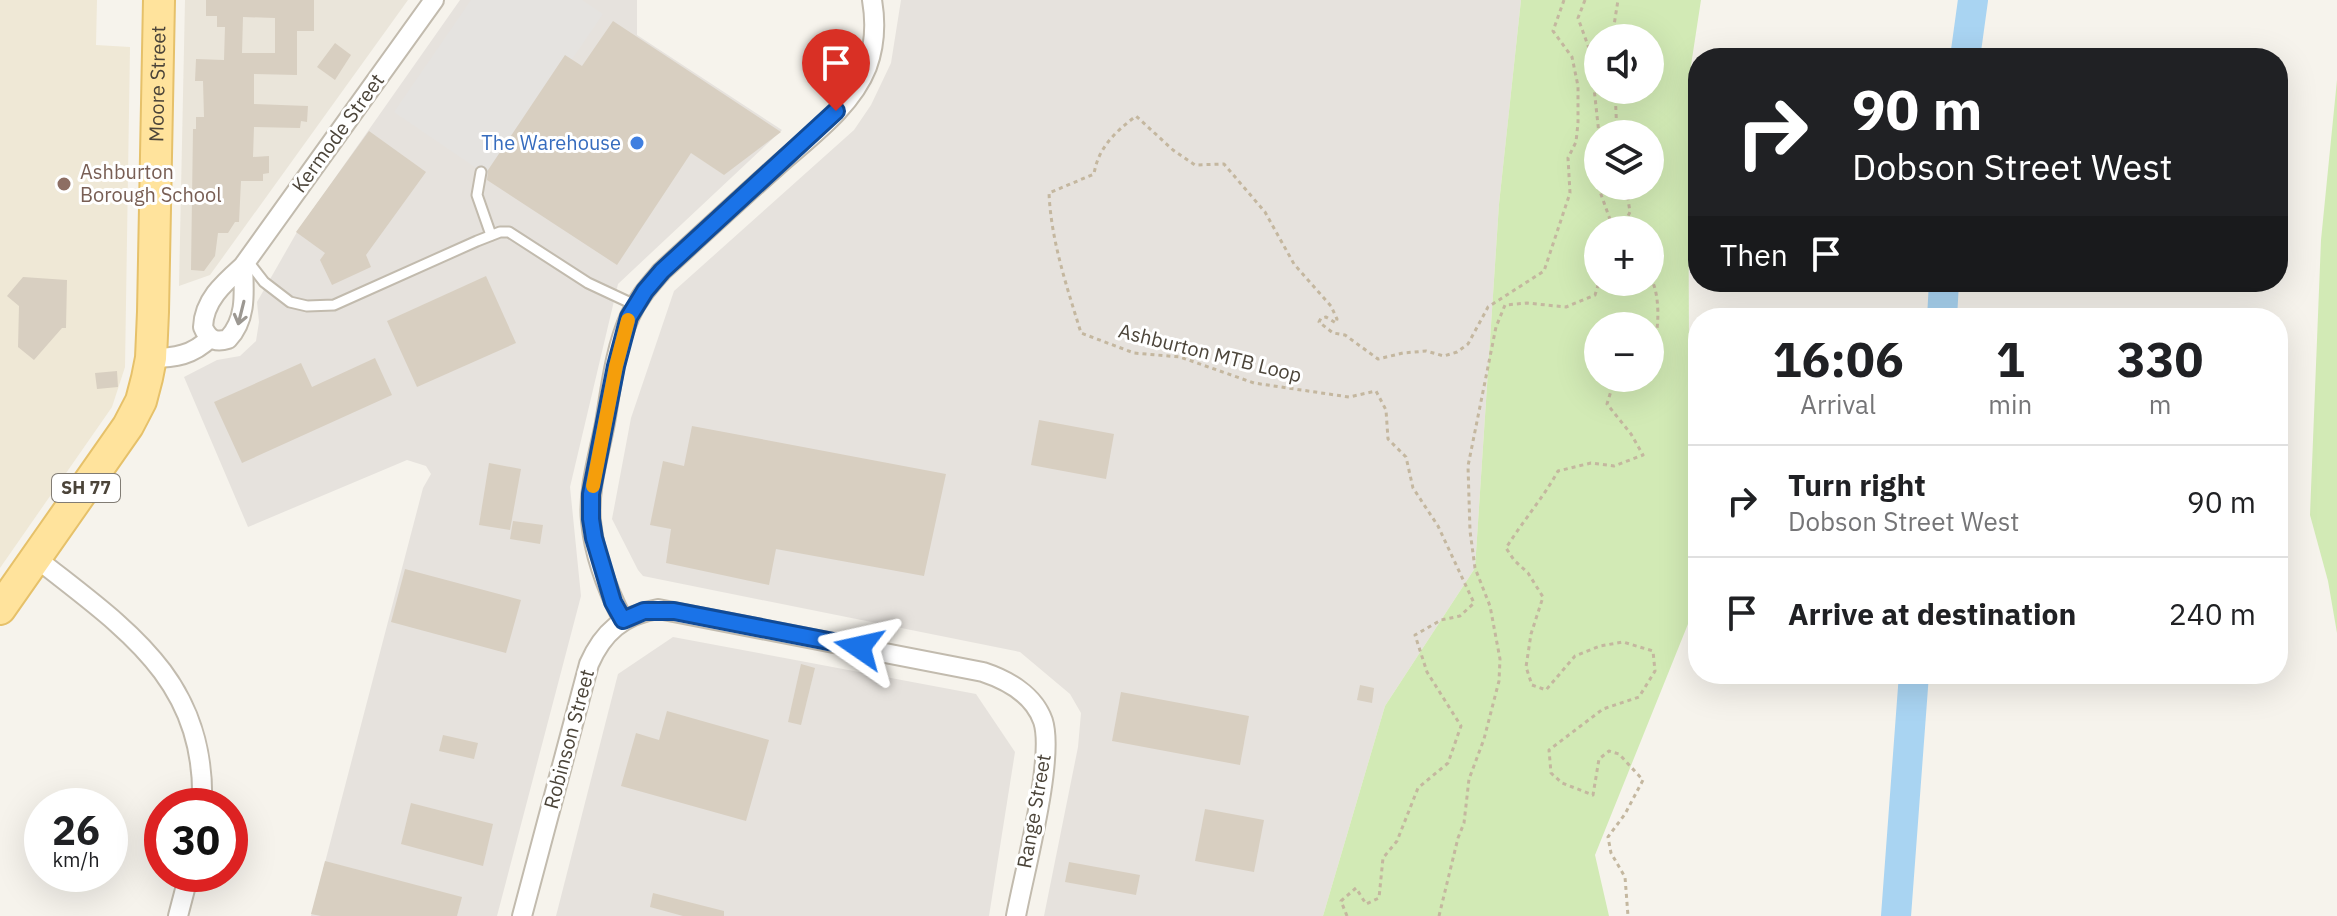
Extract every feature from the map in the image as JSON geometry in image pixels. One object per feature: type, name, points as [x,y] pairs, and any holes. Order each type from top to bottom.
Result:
[{"type":"main road","name":"Moore Street","points":[[151,358],[159,0]]},
{"type":"main road","name":"SH 77","points":[[0,609],[128,426],[141,401],[151,358]]},
{"type":"street","name":"Kermode Street","points":[[210,338],[203,327],[207,308],[245,263],[434,0]]},
{"type":"street","points":[[623,620],[613,602],[594,538],[591,494],[625,329],[635,305],[662,271],[817,130],[854,90],[866,68],[873,43],[875,18],[872,0]]},
{"type":"street","points":[[151,358],[187,354],[200,348],[210,338],[216,341],[228,339],[238,326],[244,303],[245,263]]},
{"type":"street","points":[[36,558],[126,629],[164,671],[188,716],[201,763],[202,788]]},
{"type":"street","name":"Range Street","points":[[623,620],[644,611],[674,611],[983,672],[1012,684],[1036,708],[1043,721],[1046,738],[1046,759],[1016,916]]},
{"type":"street","name":"Robinson Street","points":[[522,916],[589,664],[603,638],[623,620]]},
{"type":"street","points":[[178,916],[184,892]]},
{"type":"lane","points":[[481,172],[477,195],[491,235]]},
{"type":"lane","points":[[245,263],[290,302],[307,306],[334,305],[491,235],[509,232],[588,283],[635,305]]},
{"type":"path","name":"Ashburton MTB Loop","points":[[1347,916],[1341,901],[1356,888],[1366,904],[1379,898],[1383,858],[1397,841],[1418,788],[1448,763],[1461,726],[1427,672],[1415,635],[1441,620],[1460,616],[1474,603],[1466,581],[1438,526],[1413,488],[1406,457],[1388,439],[1386,410],[1376,391],[1349,397],[1254,383],[1180,357],[1134,353],[1081,333],[1061,268],[1049,193],[1094,174],[1096,156],[1136,116],[1173,150],[1195,165],[1224,164],[1265,212],[1294,264],[1331,306],[1337,319],[1336,323],[1331,318],[1321,318],[1319,322],[1326,329],[1345,335],[1378,359],[1403,353],[1426,351],[1444,356],[1457,352],[1468,344],[1488,307],[1544,271],[1570,193],[1568,158],[1576,142],[1578,86],[1572,57],[1553,31],[1564,0]]},
{"type":"path","points":[[1585,0],[1578,18],[1590,51],[1597,120]]},
{"type":"path","points":[[1614,24],[1618,0]]},
{"type":"path","points":[[1439,916],[1464,823],[1469,779],[1484,739],[1499,681],[1500,659],[1490,606],[1475,568],[1470,531],[1468,466],[1496,327],[1505,305],[1527,303],[1566,307],[1593,296]]},
{"type":"path","points":[[1611,392],[1607,404],[1643,455],[1614,466],[1591,463],[1558,471],[1542,500],[1524,519],[1506,548],[1528,573],[1543,597],[1531,634],[1526,667],[1532,685],[1546,690],[1575,656],[1600,646],[1623,642],[1653,651],[1655,671],[1639,697],[1603,709],[1549,750],[1551,773],[1562,783],[1593,795],[1599,759],[1609,751],[1619,754],[1643,780],[1625,814],[1608,837],[1611,853],[1625,877],[1628,916]]},
{"type":"shaded area","name":"Ashburton Borough School","points":[[0,0],[97,0],[96,45],[130,47],[125,367],[112,407],[0,568]]},
{"type":"shaded area","points":[[185,0],[408,0],[210,275],[179,286]]},
{"type":"shaded area","points":[[460,0],[637,0],[637,35],[782,130],[618,284],[570,487],[581,596],[497,916],[311,916],[423,488],[431,474],[426,466],[407,460],[248,527],[184,377],[217,360],[240,356],[256,341],[259,322],[257,302],[297,232]]},
{"type":"shaded area","points":[[471,0],[582,0],[603,14],[491,178],[394,112]]},
{"type":"shaded area","points":[[901,0],[1521,0],[1499,204],[1475,568],[1385,706],[1323,916],[1044,916],[1078,747],[1081,713],[1070,694],[1020,652],[643,576],[612,519],[631,418],[674,291],[854,130],[871,105],[891,63]]},
{"type":"shaded area","points":[[673,637],[976,694],[1015,752],[989,916],[556,916],[618,674]]},
{"type":"green space","points":[[1521,0],[1701,0],[1694,48],[1688,48],[1688,624],[1595,855],[1609,916],[1323,916],[1385,706],[1475,568],[1499,204]]},
{"type":"green space","points":[[2337,80],[2337,633],[2328,581],[2310,515],[2321,240]]},
{"type":"building","points":[[206,0],[314,0],[314,31],[297,31],[297,75],[254,74],[254,104],[308,106],[307,122],[301,121],[300,128],[254,127],[253,157],[269,156],[269,173],[263,174],[263,181],[241,181],[239,222],[235,222],[228,233],[218,233],[215,256],[204,271],[191,270],[193,129],[196,129],[196,117],[204,117],[203,81],[195,81],[196,59],[224,60],[225,27],[217,27],[217,16],[206,16]],"holes":[[[243,17],[275,18],[275,53],[242,53]]]},
{"type":"building","name":"The Warehouse","points":[[613,21],[781,132],[724,175],[691,153],[617,265],[487,180],[488,170],[565,55],[582,66]]},
{"type":"building","points":[[335,43],[351,55],[335,80],[317,67]]},
{"type":"building","points":[[369,131],[426,172],[366,255],[371,267],[332,285],[320,260],[325,253],[296,232]]},
{"type":"building","points":[[486,276],[516,343],[417,387],[387,321]]},
{"type":"building","points":[[23,277],[67,280],[66,328],[62,328],[34,360],[18,347],[19,306],[7,296]]},
{"type":"building","points":[[375,358],[392,395],[242,463],[214,402],[301,363],[312,387]]},
{"type":"building","points":[[117,371],[118,387],[97,389],[95,373]]},
{"type":"building","points":[[1039,420],[1114,434],[1106,479],[1031,465]]},
{"type":"building","points":[[692,426],[946,474],[924,576],[776,549],[769,585],[666,563],[671,529],[650,525],[663,461],[684,466]]},
{"type":"building","points":[[489,463],[521,469],[510,530],[479,525]]},
{"type":"building","points":[[513,521],[543,525],[540,544],[510,539]]},
{"type":"building","points":[[405,569],[521,600],[506,653],[391,622]]},
{"type":"building","points":[[801,664],[815,668],[801,725],[788,722]]},
{"type":"building","points":[[1360,685],[1374,688],[1372,703],[1357,700]]},
{"type":"building","points":[[1121,692],[1249,716],[1240,765],[1112,741]]},
{"type":"building","points":[[667,711],[769,740],[746,821],[621,786],[636,733],[659,740]]},
{"type":"building","points":[[443,735],[478,743],[474,759],[439,751]]},
{"type":"building","points":[[411,803],[493,824],[483,866],[401,844]]},
{"type":"building","points":[[1205,809],[1264,820],[1254,872],[1195,861]]},
{"type":"building","points":[[325,861],[462,897],[457,916],[311,914]]},
{"type":"building","points":[[1069,862],[1140,875],[1136,895],[1065,882]]},
{"type":"building","points":[[653,893],[724,911],[724,916],[683,916],[650,907]]},
{"type":"waterway","points":[[1966,48],[1973,0]]},
{"type":"waterway","points":[[1943,292],[1943,308]]},
{"type":"waterway","points":[[1896,916],[1913,684]]},
{"type":"slow traffic","points":[[593,486],[628,320]]},
{"type":"place","name":"The Warehouse","points":[[637,143]]},
{"type":"place","name":"Ashburton Borough School","points":[[64,184]]},
{"type":"route","points":[[836,111],[662,271],[635,305],[616,366],[591,494],[591,519],[613,602],[623,620],[658,609],[859,647]]}]
